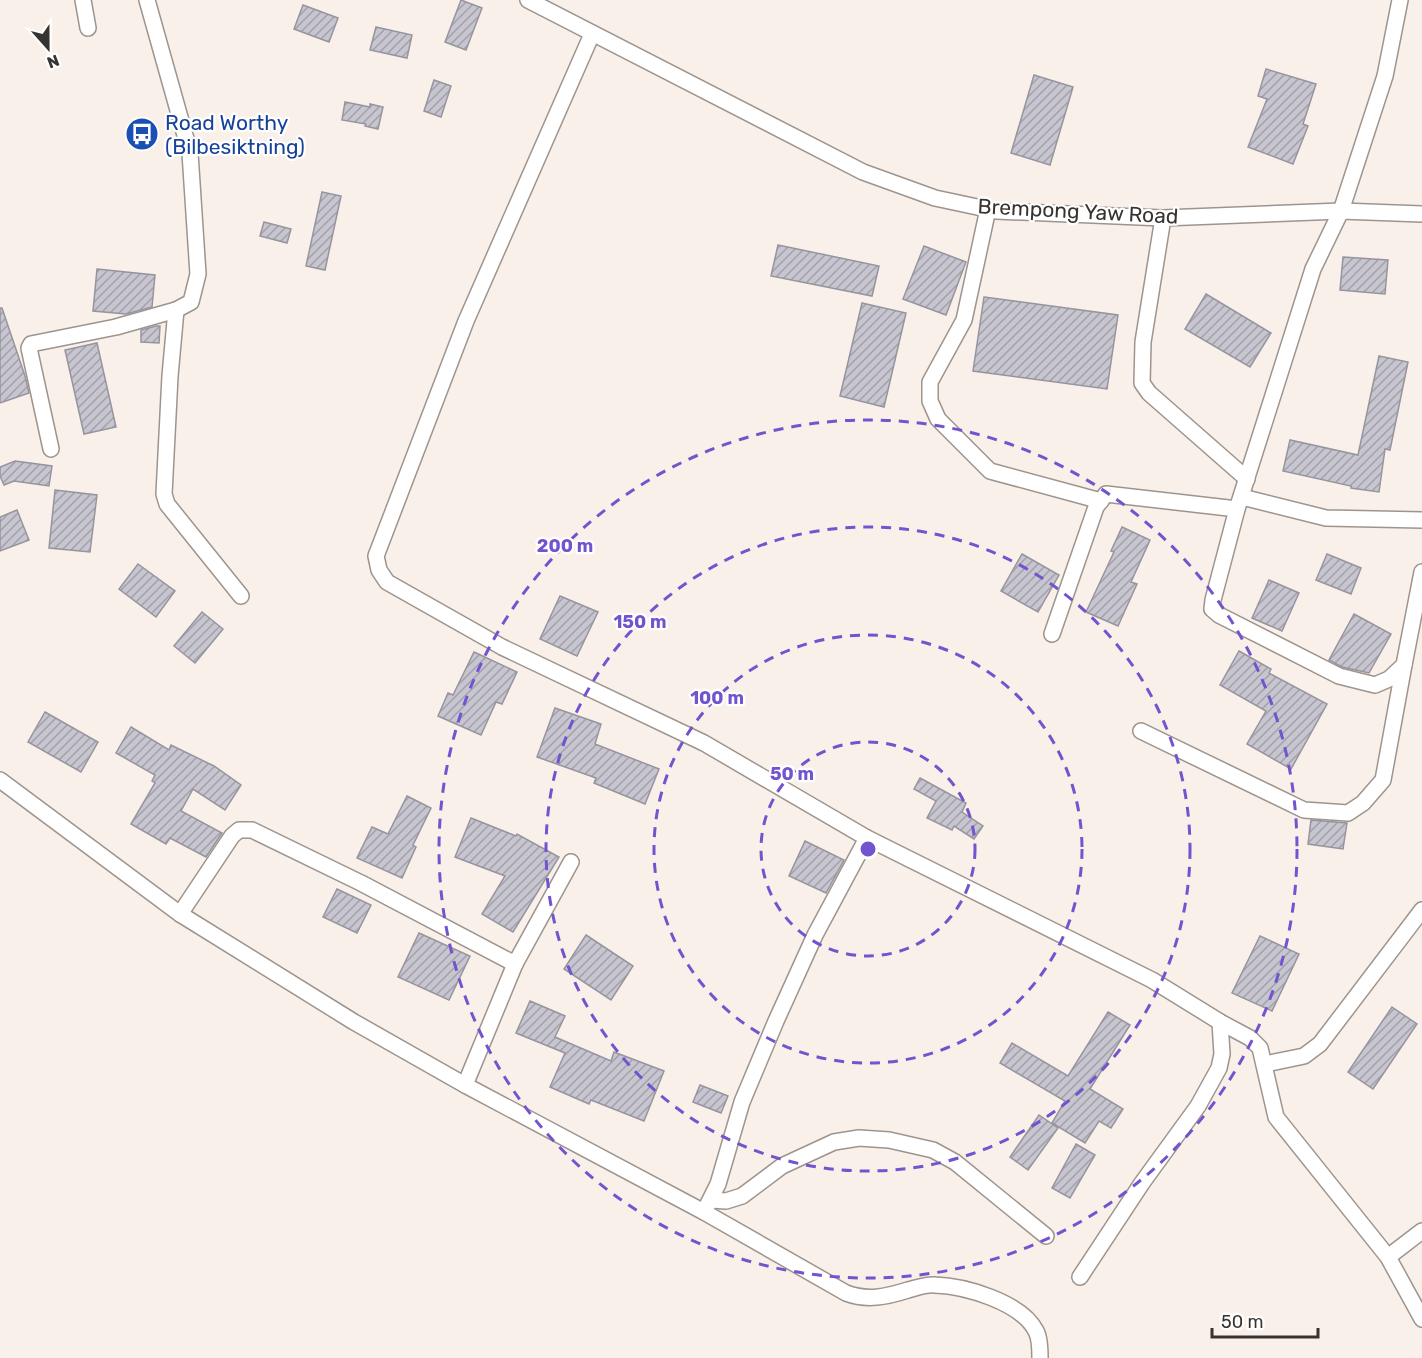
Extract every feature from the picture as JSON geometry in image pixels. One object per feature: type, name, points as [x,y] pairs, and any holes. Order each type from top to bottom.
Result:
[{"type":"street","points":[[83,0],[88,28]]},
{"type":"street","points":[[51,449],[29,348],[31,344],[116,327],[176,310],[191,302],[198,274],[190,153],[147,0]]},
{"type":"street","name":"Brempong Yaw Road","points":[[528,0],[863,172],[935,198],[987,209],[1163,218],[1341,211],[1422,214]]},
{"type":"street","points":[[1400,0],[1385,76],[1341,211],[1313,269],[1247,479],[1212,609],[1219,615],[1339,676],[1375,685],[1389,679],[1404,665]]},
{"type":"street","points":[[592,34],[466,321],[376,556],[379,570],[387,582],[502,647],[704,743],[867,838],[1152,980],[1250,1038],[1260,1048],[1276,1117],[1388,1257],[1422,1319]]},
{"type":"street","points":[[987,209],[964,320],[930,382],[930,401],[938,419],[990,471],[1101,501]]},
{"type":"street","points":[[1163,218],[1145,332],[1142,383],[1149,393],[1247,479]]},
{"type":"street","points":[[176,310],[164,484],[167,504],[241,596]]},
{"type":"street","points":[[1052,634],[1096,507],[1106,494],[1240,503],[1326,518],[1422,520]]},
{"type":"street","points":[[1141,731],[1304,810],[1348,813],[1363,803],[1383,780],[1422,572]]},
{"type":"street","points":[[0,780],[180,914],[354,1022],[465,1085],[708,1206],[774,1254],[846,1293],[859,1298],[885,1298],[933,1284],[973,1291],[1006,1304],[1028,1320],[1037,1332],[1040,1358]]},
{"type":"street","points":[[180,914],[232,836],[239,830],[252,830],[361,883],[515,964]]},
{"type":"street","points":[[708,1206],[742,1102],[776,1021],[815,935],[867,838]]},
{"type":"street","points":[[465,1085],[515,964],[571,862]]},
{"type":"street","points":[[1265,1064],[1304,1056],[1320,1044],[1422,910]]},
{"type":"street","points":[[1080,1277],[1142,1183],[1198,1106],[1219,1068],[1222,1054],[1220,1022]]},
{"type":"street","points":[[708,1206],[742,1196],[782,1166],[834,1142],[859,1138],[890,1140],[933,1150],[955,1161],[1046,1236]]},
{"type":"street","points":[[1388,1257],[1422,1231]]},
{"type":"building","points":[[461,0],[482,8],[466,50],[445,42]]},
{"type":"building","points":[[303,5],[338,18],[329,42],[294,29]]},
{"type":"building","points":[[376,27],[412,35],[407,58],[370,50]]},
{"type":"building","points":[[1266,69],[1316,84],[1303,124],[1308,126],[1293,164],[1248,147],[1267,99],[1258,96]]},
{"type":"building","points":[[1034,75],[1073,87],[1050,165],[1011,153]]},
{"type":"building","points":[[434,80],[451,86],[441,117],[424,111]]},
{"type":"building","points":[[345,102],[383,107],[378,129],[365,126],[366,124],[342,120]]},
{"type":"building","points":[[322,192],[341,196],[325,270],[306,266]]},
{"type":"building","points":[[264,222],[291,229],[287,243],[260,236]]},
{"type":"building","points":[[778,245],[879,266],[872,296],[771,276]]},
{"type":"building","points":[[924,246],[966,262],[946,315],[903,299]]},
{"type":"building","points":[[1343,257],[1388,260],[1385,294],[1340,290]]},
{"type":"building","points":[[97,269],[155,275],[152,307],[126,314],[93,311]]},
{"type":"building","points":[[1206,294],[1271,333],[1250,367],[1185,329]]},
{"type":"building","points":[[984,297],[1118,315],[1107,389],[973,371]]},
{"type":"building","points":[[862,303],[906,313],[884,407],[840,396]]},
{"type":"building","points":[[0,308],[2,308],[29,393],[0,403]]},
{"type":"building","points":[[160,326],[159,343],[141,342],[141,330]]},
{"type":"building","points":[[97,343],[116,427],[84,434],[65,350]]},
{"type":"building","points":[[1379,356],[1408,362],[1390,450],[1385,449],[1379,492],[1351,488],[1351,486],[1283,471],[1290,440],[1358,455]]},
{"type":"building","points":[[15,461],[52,466],[49,486],[14,481],[4,485],[0,476],[0,467]]},
{"type":"building","points":[[55,490],[97,495],[90,552],[49,548]]},
{"type":"building","points":[[17,510],[29,540],[0,551],[0,517]]},
{"type":"building","points":[[1122,527],[1150,540],[1131,582],[1137,584],[1118,626],[1086,612],[1114,552],[1111,551]]},
{"type":"building","points":[[1022,554],[1059,575],[1038,612],[1001,591]]},
{"type":"building","points":[[1327,554],[1361,568],[1351,594],[1316,580]]},
{"type":"building","points":[[138,564],[175,591],[156,617],[119,589]]},
{"type":"building","points":[[1269,580],[1299,593],[1282,631],[1252,618]]},
{"type":"building","points":[[560,596],[598,612],[577,656],[540,639]]},
{"type":"building","points":[[202,612],[223,629],[195,663],[174,646]]},
{"type":"building","points":[[1354,614],[1391,634],[1369,673],[1342,667],[1329,660]]},
{"type":"building","points":[[1239,651],[1271,669],[1269,673],[1327,704],[1291,769],[1247,744],[1266,711],[1220,685]]},
{"type":"building","points":[[474,652],[517,672],[502,704],[496,702],[481,735],[438,716],[448,693],[453,695]]},
{"type":"building","points":[[555,708],[601,724],[595,744],[659,769],[645,804],[594,783],[596,778],[537,757]]},
{"type":"building","points":[[45,712],[98,742],[81,772],[28,742]]},
{"type":"building","points":[[131,727],[169,750],[171,745],[214,766],[241,785],[225,810],[193,789],[181,811],[222,833],[206,857],[170,838],[166,844],[131,824],[155,783],[152,781],[155,775],[116,753]]},
{"type":"building","points":[[920,778],[966,803],[962,812],[983,826],[974,839],[954,826],[952,830],[927,818],[936,801],[914,789]]},
{"type":"building","points":[[407,796],[431,808],[413,845],[416,847],[402,878],[357,858],[372,827],[388,834]]},
{"type":"building","points":[[471,818],[516,836],[517,834],[559,857],[513,932],[482,914],[505,876],[455,857]]},
{"type":"building","points":[[1311,820],[1347,823],[1343,849],[1308,844]]},
{"type":"building","points":[[805,841],[844,860],[826,893],[789,876]]},
{"type":"building","points":[[337,889],[371,905],[357,933],[323,917]]},
{"type":"building","points":[[419,933],[470,956],[449,1000],[398,977]]},
{"type":"building","points":[[586,935],[633,966],[611,1000],[564,969]]},
{"type":"building","points":[[1260,936],[1299,954],[1272,1011],[1232,993]]},
{"type":"building","points":[[530,1001],[565,1016],[555,1037],[611,1061],[614,1052],[664,1071],[644,1121],[591,1100],[589,1104],[550,1087],[565,1053],[516,1033]]},
{"type":"building","points":[[1392,1007],[1417,1024],[1373,1089],[1348,1072]]},
{"type":"building","points":[[1108,1012],[1130,1025],[1090,1089],[1123,1109],[1111,1128],[1099,1121],[1085,1143],[1052,1123],[1065,1101],[1000,1063],[1012,1043],[1068,1076]]},
{"type":"building","points":[[700,1085],[728,1096],[721,1113],[693,1102]]},
{"type":"building","points":[[1039,1115],[1058,1128],[1028,1170],[1010,1157]]},
{"type":"building","points":[[1076,1144],[1095,1155],[1070,1198],[1052,1188]]},
{"type":"place","name":"Road Worthy (Bilbesiktning)","points":[[142,134]]}]
